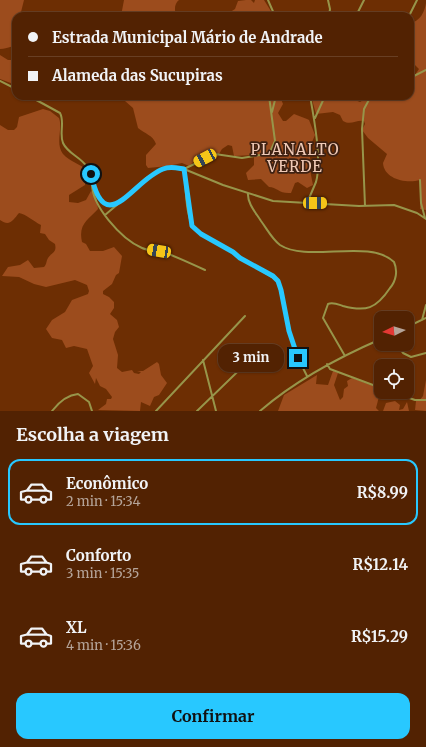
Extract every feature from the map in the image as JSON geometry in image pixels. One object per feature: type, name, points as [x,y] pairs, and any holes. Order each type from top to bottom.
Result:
[{"type":"street","points":[[268,0],[273,12]]},
{"type":"street","points":[[328,0],[330,12]]},
{"type":"street","points":[[358,12],[364,0]]},
{"type":"street","points":[[411,12],[417,0]]},
{"type":"street","points":[[414,76],[426,70]]},
{"type":"street","points":[[0,81],[12,87]]},
{"type":"street","points":[[37,100],[60,113],[62,117],[61,135],[63,143],[66,149],[87,166],[97,196],[103,203],[119,203]]},
{"type":"street","points":[[184,169],[215,154],[242,158],[268,154],[274,141],[269,100]]},
{"type":"street","points":[[271,113],[275,100]]},
{"type":"street","points":[[307,203],[316,181],[317,155],[315,120],[311,100]]},
{"type":"street","points":[[315,120],[323,100]]},
{"type":"street","points":[[365,206],[362,128],[364,109],[369,100]]},
{"type":"street","points":[[105,215],[146,178],[161,169],[175,167],[184,169],[248,194],[280,202],[365,206],[394,205],[418,213],[426,219]]},
{"type":"street","points":[[184,169],[192,226],[201,234],[273,276],[279,283],[289,331],[298,358],[307,376]]},
{"type":"street","points":[[92,179],[92,194],[105,215],[115,227],[140,247],[170,255],[205,270]]},
{"type":"street","points":[[420,180],[421,203],[426,219]]},
{"type":"street","points":[[248,194],[249,200],[268,231],[282,246],[303,251],[377,253],[394,262],[396,276],[393,284],[381,300],[373,306],[360,309],[333,302],[328,304],[326,307],[323,318],[345,356]]},
{"type":"street","points":[[422,320],[426,305]]},
{"type":"street","points":[[156,411],[245,316]]},
{"type":"street","points":[[414,324],[426,318]]},
{"type":"street","points":[[260,411],[307,376],[327,364],[374,342]]},
{"type":"street","points":[[197,411],[263,347]]},
{"type":"street","points":[[401,351],[411,357],[426,353]]},
{"type":"street","points":[[203,360],[216,411]]},
{"type":"street","points":[[327,364],[330,369],[374,385]]},
{"type":"street","points":[[52,411],[61,401],[78,394],[89,402],[92,411]]},
{"type":"street","points":[[412,399],[426,400]]},
{"type":"shaded area","points":[[0,0],[24,0],[21,12],[12,12],[12,46],[0,49]]},
{"type":"shaded area","points":[[124,0],[179,0],[176,3],[175,12],[122,12]]},
{"type":"shaded area","points":[[251,0],[254,3],[255,0],[264,0],[272,12],[230,12],[235,9],[238,1]]},
{"type":"shaded area","points":[[426,3],[426,210],[420,209],[420,180],[402,181],[387,173],[383,163],[387,154],[368,138],[362,130],[365,124],[364,121],[349,123],[343,121],[340,115],[333,112],[316,114],[312,100],[355,100],[360,102],[363,100],[414,100],[414,75],[419,69],[414,64],[414,22],[421,16]]},
{"type":"shaded area","points":[[0,55],[8,60],[12,60],[12,84],[0,79]]},
{"type":"shaded area","points":[[281,100],[283,104],[278,113],[283,121],[286,121],[294,114],[307,119],[309,120],[315,135],[312,142],[309,165],[313,185],[307,188],[298,182],[295,183],[291,193],[287,193],[269,187],[261,179],[248,180],[246,173],[254,165],[254,155],[234,156],[232,146],[228,145],[222,149],[216,159],[198,158],[189,166],[182,163],[148,168],[146,165],[146,155],[156,144],[155,141],[138,128],[133,108],[125,101]]},
{"type":"shaded area","points":[[43,109],[50,111],[59,118],[59,141],[63,154],[86,170],[85,185],[69,195],[69,202],[78,203],[86,200],[91,191],[96,195],[98,209],[87,220],[81,231],[82,242],[86,244],[90,251],[103,251],[114,247],[122,256],[119,273],[116,275],[112,284],[103,291],[103,294],[114,302],[114,308],[110,314],[117,320],[119,327],[115,332],[113,339],[118,355],[117,368],[122,372],[132,370],[134,373],[139,374],[141,372],[137,371],[143,371],[157,362],[159,364],[161,375],[167,383],[159,395],[154,397],[150,406],[141,402],[140,411],[98,410],[106,404],[107,399],[111,399],[112,397],[106,389],[100,386],[96,378],[95,384],[89,373],[93,366],[87,349],[74,346],[66,348],[62,340],[52,338],[46,329],[52,320],[65,312],[72,300],[88,294],[89,291],[87,285],[75,280],[46,287],[34,284],[19,277],[2,276],[8,267],[20,265],[28,260],[34,268],[44,267],[48,258],[55,249],[55,244],[49,240],[45,234],[40,233],[41,225],[24,215],[19,213],[9,223],[0,220],[0,125],[8,130],[14,130],[17,127],[19,117]]},
{"type":"shaded area","points":[[333,371],[338,373],[334,385],[340,400],[343,397],[344,389],[348,386],[347,381],[352,378],[374,386],[374,399],[378,399],[376,408],[379,411],[278,411],[284,395],[317,375],[316,384],[328,385]]},
{"type":"shaded area","points":[[426,380],[426,411],[415,410],[416,401],[419,401],[423,396]]},
{"type":"shaded area","points":[[395,401],[400,405],[399,410],[403,409],[407,402],[409,411],[383,411],[386,403]]},
{"type":"district","name":"PLANALTO VERDE","points":[[295,158]]},
{"type":"route","points":[[91,174],[94,190],[97,196],[103,203],[115,204],[123,201],[140,183],[161,169],[175,167],[184,169],[187,201],[192,226],[201,234],[224,246],[240,258],[263,272],[273,276],[278,281],[289,331],[298,358]]}]
